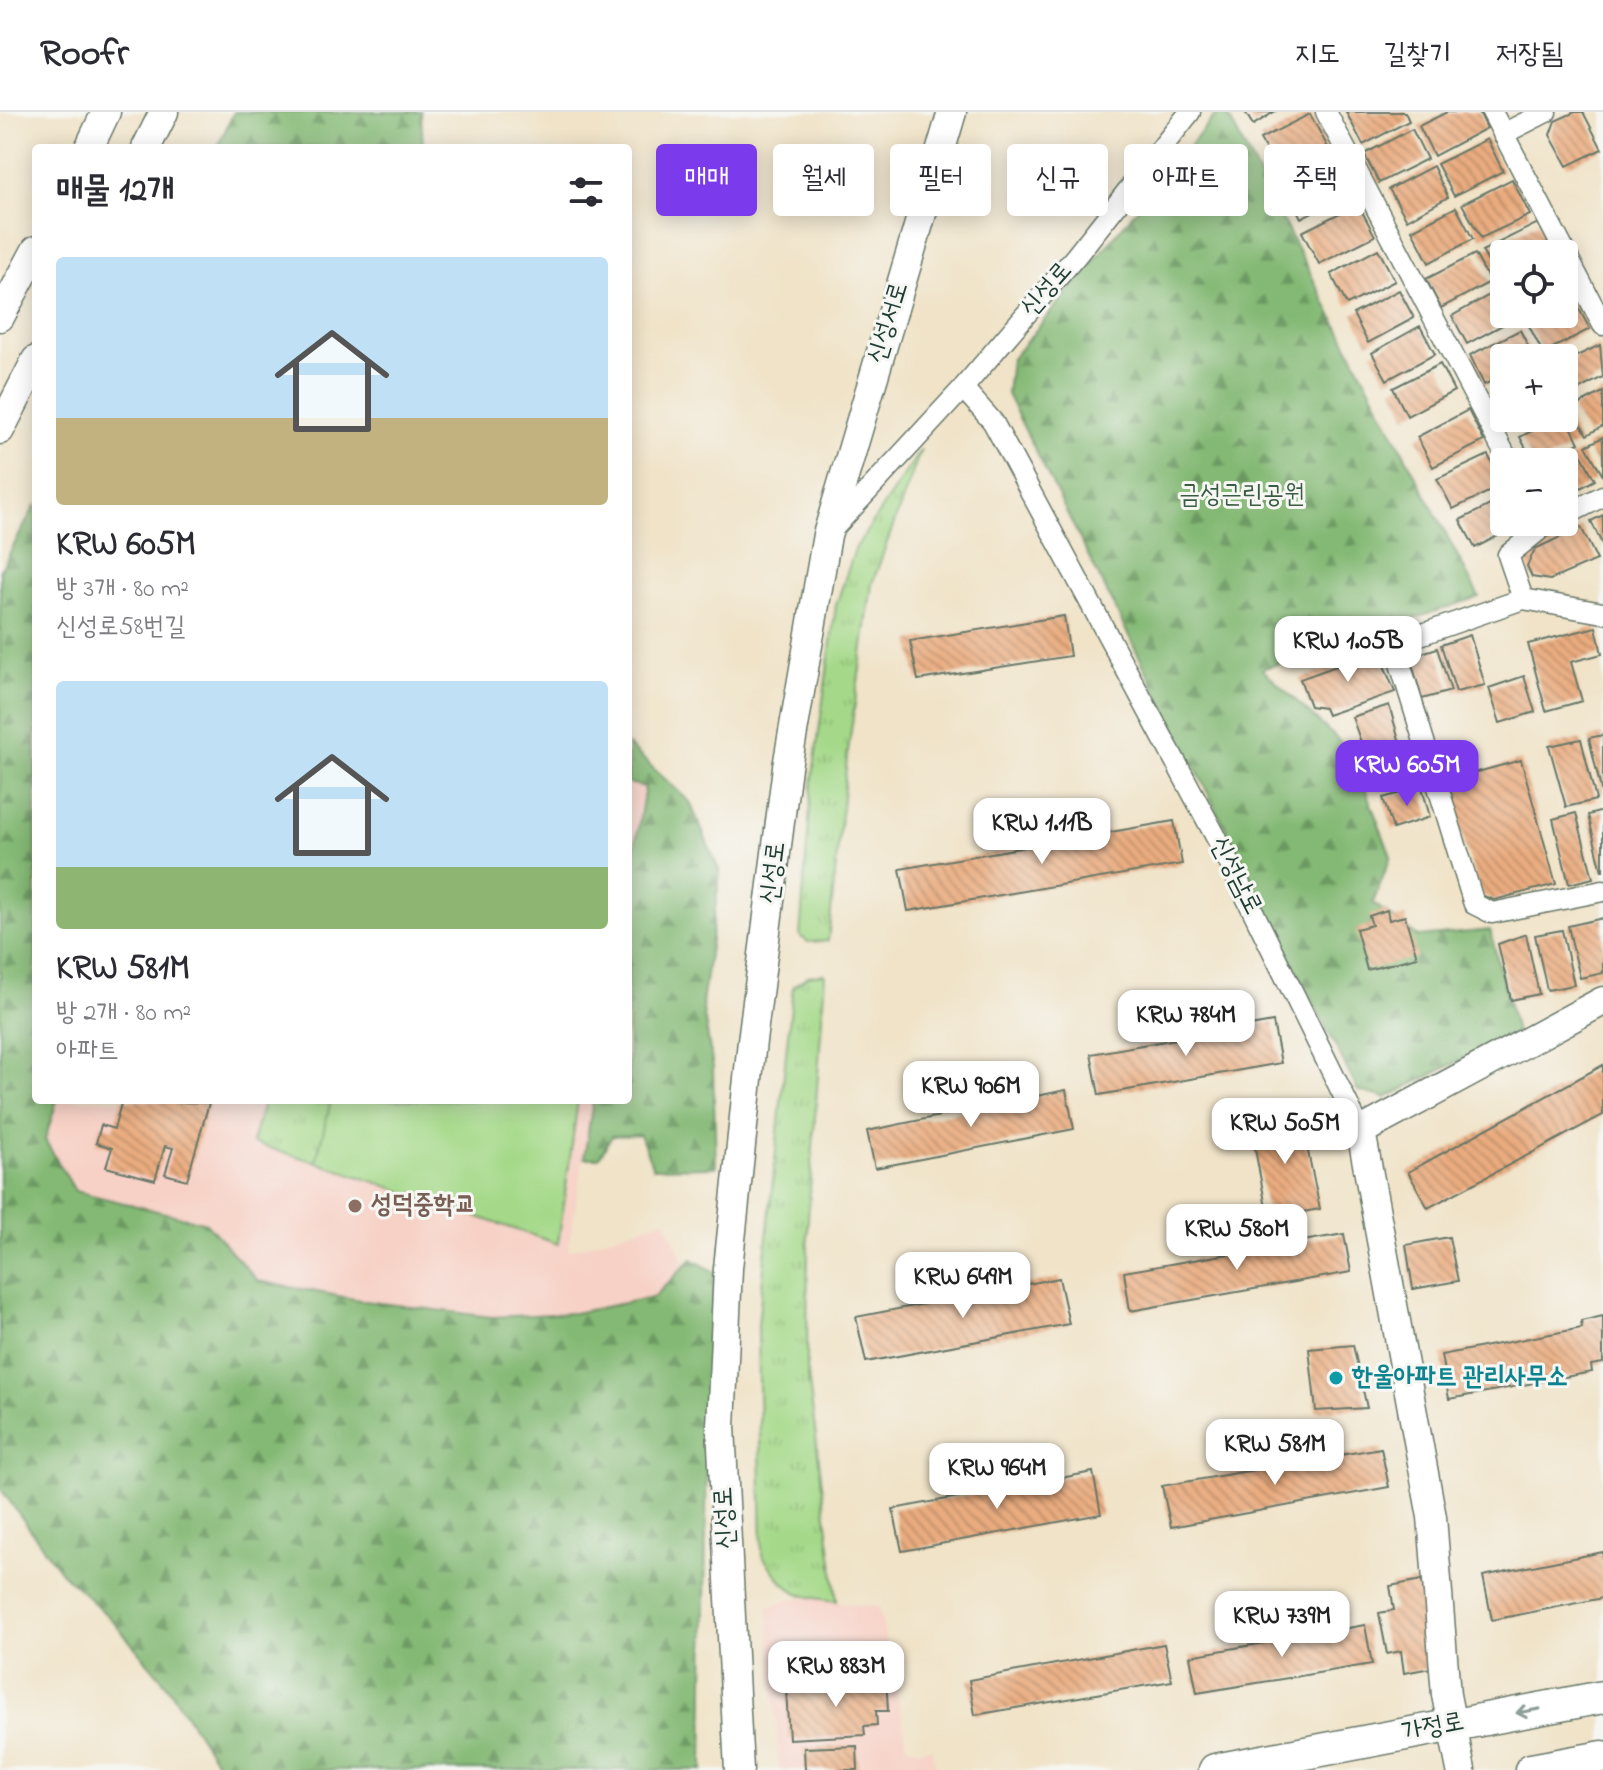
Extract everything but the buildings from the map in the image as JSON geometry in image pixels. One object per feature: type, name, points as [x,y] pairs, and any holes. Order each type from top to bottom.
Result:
[{"type":"main road","name":"가정로","points":[[1215,1770],[1603,1697]]},
{"type":"main road","points":[[1531,1770],[1603,1757]]},
{"type":"street","points":[[91,144],[106,112]]},
{"type":"street","points":[[148,144],[164,112]]},
{"type":"street","name":"신성서로","points":[[827,535],[952,112]]},
{"type":"street","points":[[1326,112],[1502,448]]},
{"type":"street","points":[[1492,112],[1603,325]]},
{"type":"street","points":[[1503,134],[1546,112]]},
{"type":"street","name":"신성로","points":[[739,1770],[721,1427],[728,1268],[752,1041],[787,767],[827,535],[963,388],[1076,256],[1185,114]]},
{"type":"street","points":[[0,317],[32,257]]},
{"type":"street","points":[[0,430],[32,368]]},
{"type":"street","name":"신성남로","points":[[963,388],[993,422],[1216,837],[1361,1131]]},
{"type":"street","points":[[1578,509],[1603,496]]},
{"type":"street","points":[[1523,599],[1508,555],[1531,536]]},
{"type":"street","points":[[1603,613],[1523,599],[1394,644],[1474,904],[1492,913],[1603,891]]},
{"type":"street","points":[[1461,1770],[1446,1695],[1432,1517],[1361,1131],[1603,1001]]},
{"type":"shaded area","points":[[632,784],[645,787],[632,864]]},
{"type":"shaded area","name":"성덕중학교","points":[[56,1104],[592,1104],[568,1251],[665,1220],[685,1265],[654,1297],[574,1313],[491,1317],[365,1301],[259,1280],[206,1223],[75,1191],[45,1140]]},
{"type":"shaded area","points":[[799,1597],[879,1607],[907,1744],[918,1750],[931,1748],[937,1770],[779,1770],[768,1607]]},
{"type":"green space","points":[[234,112],[421,112],[423,144],[219,144]]},
{"type":"green space","name":"금성근린공원","points":[[1218,112],[1226,112],[1243,144],[1191,144]]},
{"type":"green space","name":"금성근린공원","points":[[1248,154],[1264,185],[1264,216],[1280,216],[1479,597],[1262,669],[1351,752],[1391,856],[1373,903],[1418,937],[1490,930],[1516,1032],[1386,1098],[1358,1091],[1007,394],[1011,360],[1131,216],[1248,216]]},
{"type":"green space","points":[[921,449],[872,584],[847,758],[828,941],[808,942],[800,936],[812,783],[836,605],[855,549]]},
{"type":"green space","points":[[32,511],[32,1104],[56,1104],[45,1140],[75,1191],[206,1223],[258,1281],[365,1301],[491,1317],[574,1313],[654,1297],[692,1259],[715,1272],[707,1438],[703,1770],[221,1770],[167,1685],[111,1619],[61,1572],[0,1488],[0,571]]},
{"type":"green space","points":[[632,749],[690,802],[720,873],[702,1004],[713,1067],[716,1167],[653,1168],[640,1135],[612,1136],[599,1158],[584,1158],[592,1104],[632,1104],[632,864],[645,787],[632,784]]},
{"type":"green space","points":[[825,974],[808,1218],[807,1367],[837,1601],[810,1597],[792,1590],[762,1555],[758,1325],[793,986],[808,976]]},
{"type":"green space","points":[[263,1104],[331,1104],[316,1162],[252,1143]]},
{"type":"green space","points":[[330,1104],[577,1104],[558,1244],[316,1162]]},
{"type":"place","name":"성덕중학교","points":[[355,1206]]},
{"type":"place","name":"한울아파트 관리사무소","points":[[1336,1378]]}]
